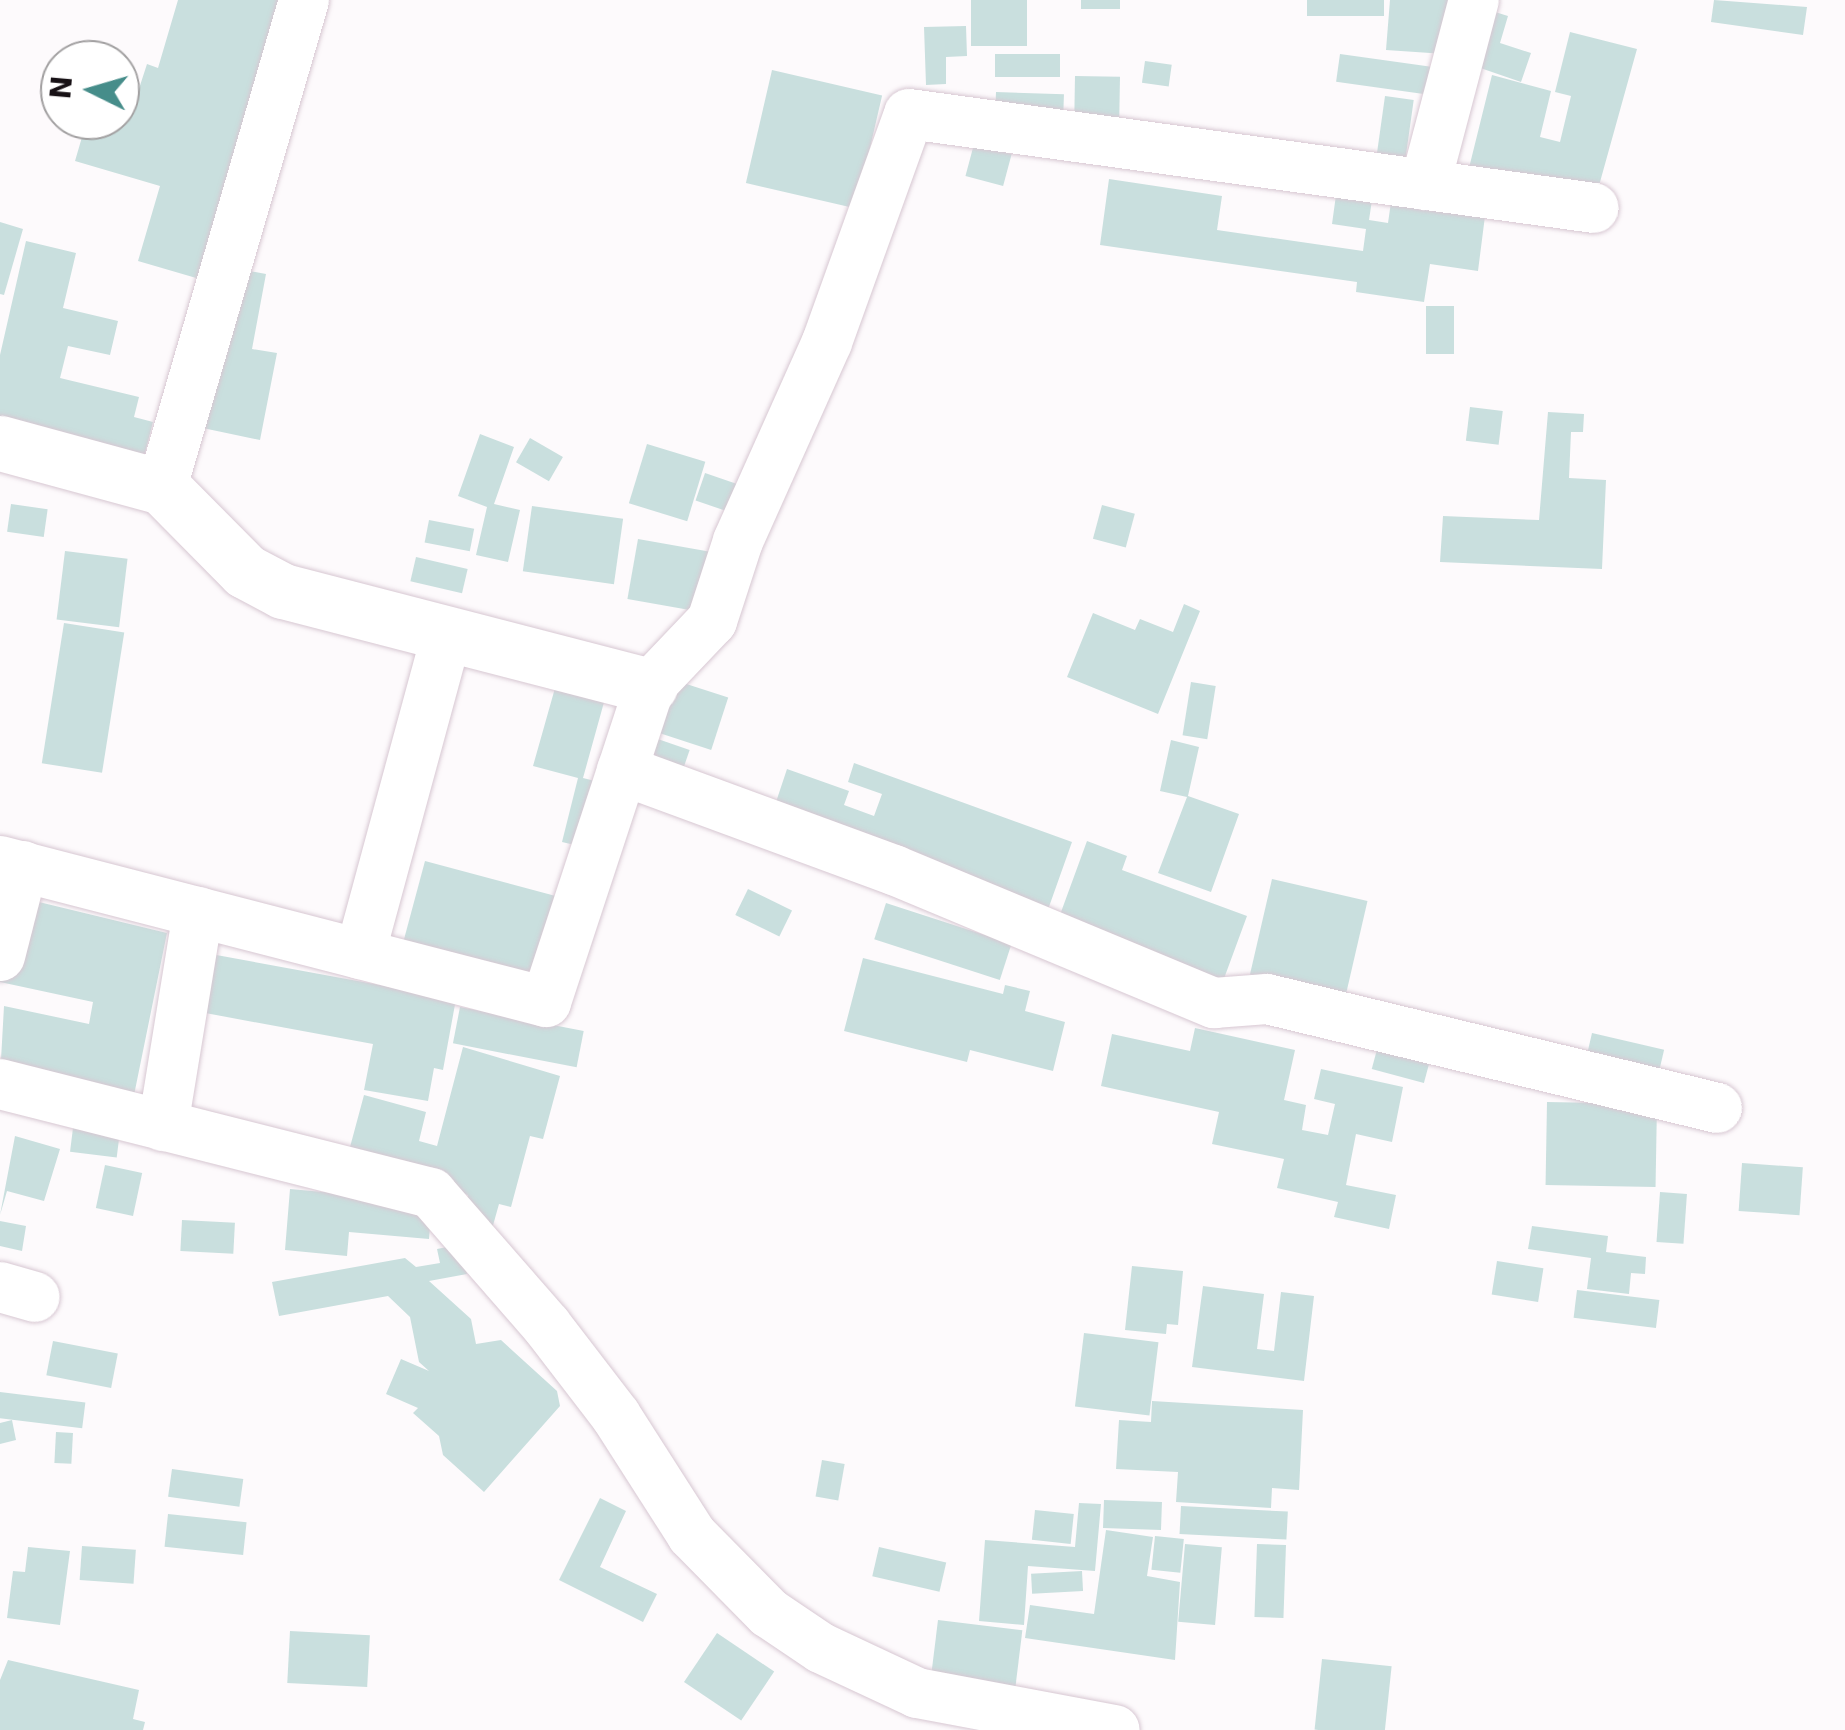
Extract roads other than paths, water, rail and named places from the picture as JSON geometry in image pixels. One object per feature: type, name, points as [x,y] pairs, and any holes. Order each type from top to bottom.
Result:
[{"type":"street","points":[[162,487],[304,0]]},
{"type":"street","points":[[1425,185],[1474,0]]},
{"type":"street","points":[[0,956],[12,863],[546,1002],[650,686],[712,621],[738,541],[827,342],[909,114],[1594,208]]},
{"type":"street","points":[[0,443],[162,487],[245,571],[283,591],[650,686]]},
{"type":"street","points":[[360,954],[447,633]]},
{"type":"street","points":[[622,770],[894,870],[1214,1003],[1267,998],[1717,1108]]},
{"type":"street","points":[[163,1126],[198,912]]},
{"type":"street","points":[[0,1084],[431,1193],[547,1326],[616,1416],[692,1536],[769,1612],[868,1674],[917,1693],[1012,1721],[1115,1730]]}]
